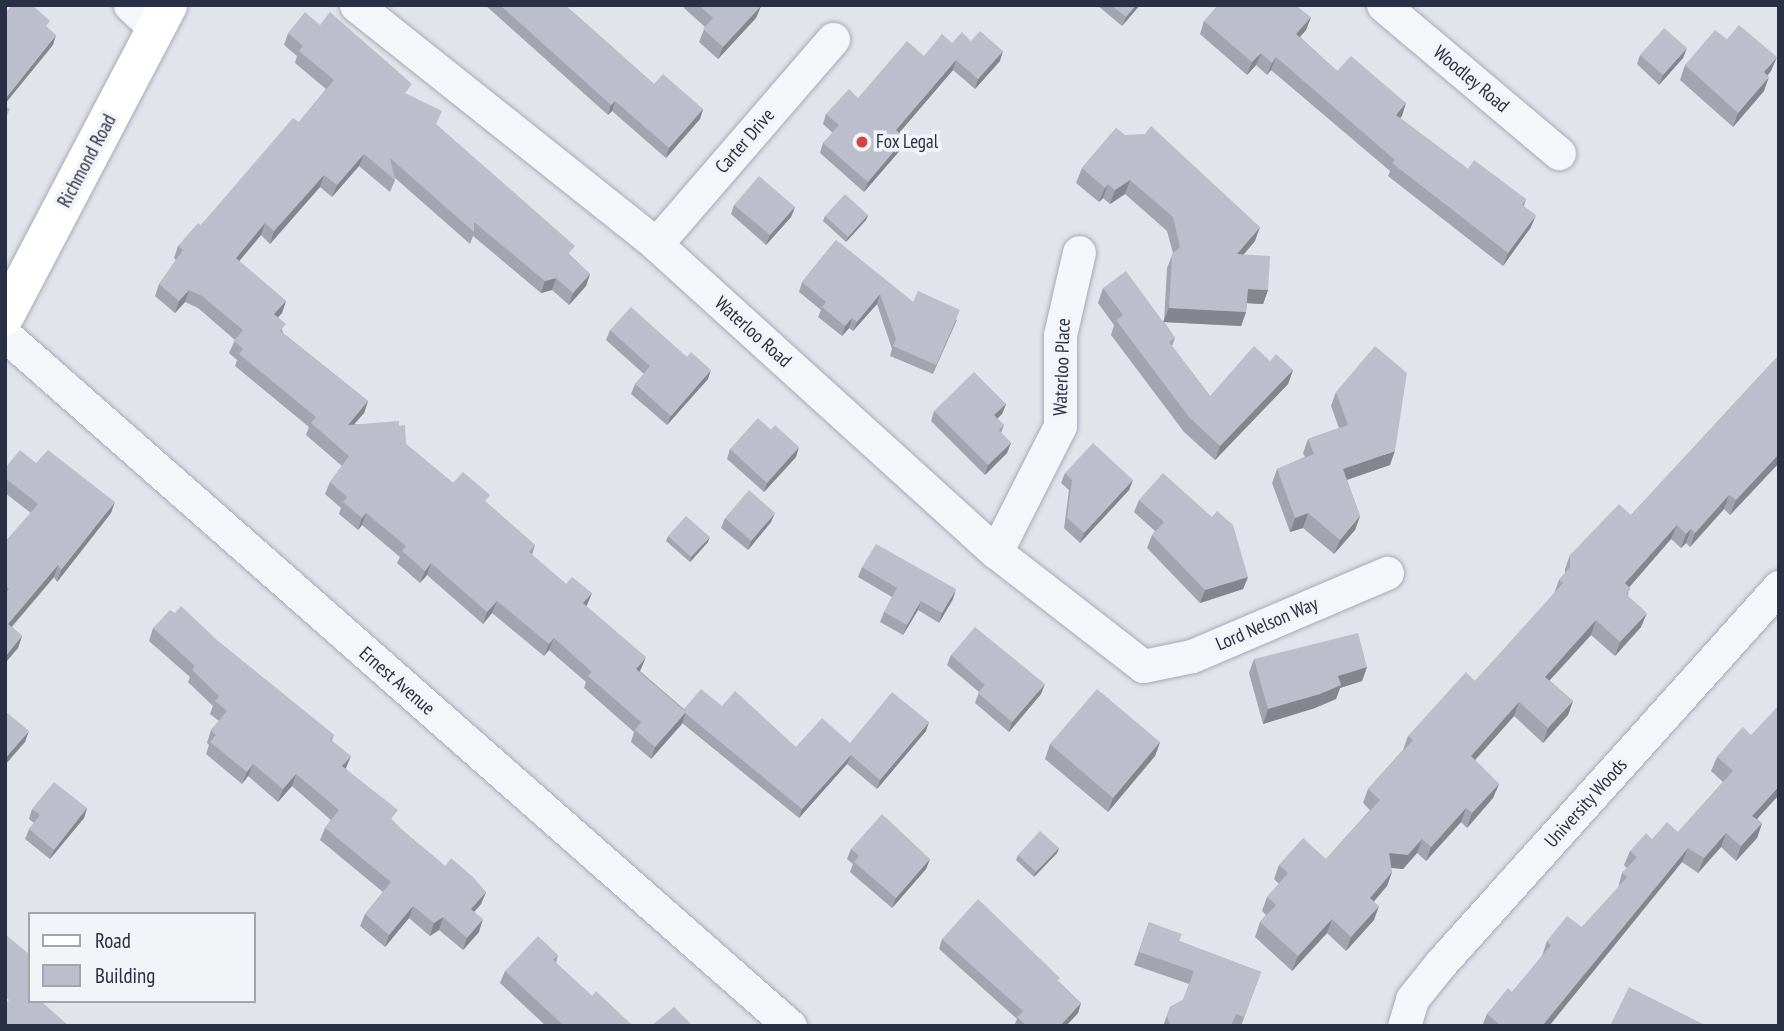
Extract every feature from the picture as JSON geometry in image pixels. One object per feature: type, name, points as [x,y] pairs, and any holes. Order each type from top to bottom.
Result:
[{"type":"main road","name":"Richmond Road","points":[[5,316],[151,13]]},
{"type":"street","name":"Waterloo Road","points":[[356,5],[656,244],[996,552],[1143,666]]},
{"type":"street","name":"Woodley Road","points":[[1382,5],[1559,153]]},
{"type":"street","name":"Carter Drive","points":[[656,244],[833,39]]},
{"type":"street","name":"Waterloo Place","points":[[996,552],[1060,426],[1060,335],[1079,252]]},
{"type":"street","name":"Ernest Avenue","points":[[5,335],[790,1026]]},
{"type":"street","name":"Lord Nelson Way","points":[[1143,666],[1192,656],[1387,573]]},
{"type":"street","name":"University Woods","points":[[1405,1026],[1412,999],[1441,963],[1779,587]]},
{"type":"building","points":[[12,5],[32,5],[50,21],[46,26],[56,35],[5,99],[5,14]]},
{"type":"building","points":[[500,5],[565,5],[654,84],[663,74],[703,109],[669,148],[615,101],[611,105]]},
{"type":"building","points":[[699,5],[761,6],[723,47],[703,29],[713,18]]},
{"type":"building","points":[[1111,5],[1136,5],[1126,17]]},
{"type":"building","points":[[1218,5],[1295,5],[1311,17],[1296,34],[1337,71],[1351,56],[1406,103],[1396,115],[1468,169],[1474,160],[1526,199],[1522,205],[1536,215],[1508,253],[1392,163],[1395,160],[1276,57],[1272,63],[1261,53],[1252,62],[1204,21]]},
{"type":"building","points":[[305,12],[320,25],[330,12],[412,84],[405,93],[442,111],[436,124],[575,246],[568,254],[590,274],[573,293],[556,278],[545,281],[474,222],[474,232],[390,158],[395,180],[364,154],[337,185],[324,175],[274,231],[265,223],[236,258],[286,301],[274,314],[286,324],[280,331],[368,401],[348,425],[399,421],[399,426],[405,425],[406,444],[453,483],[463,472],[490,495],[485,501],[535,545],[529,552],[566,584],[572,577],[592,593],[583,603],[646,657],[636,669],[686,712],[655,747],[635,730],[641,722],[588,676],[592,672],[554,638],[549,644],[497,601],[487,612],[431,563],[425,571],[402,551],[406,546],[366,513],[362,518],[343,502],[347,497],[330,482],[349,456],[311,423],[316,417],[239,354],[243,349],[234,341],[243,330],[202,296],[189,290],[179,301],[159,284],[183,250],[178,246],[198,223],[201,225],[293,118],[299,122],[334,80],[299,51],[303,46],[288,33]]},
{"type":"building","points":[[1739,25],[1777,57],[1764,72],[1769,77],[1738,113],[1685,65],[1715,30],[1727,39]]},
{"type":"building","points":[[1664,28],[1687,48],[1663,75],[1640,55]]},
{"type":"building","points":[[980,31],[1003,51],[978,79],[956,60],[896,130],[905,138],[868,182],[823,143],[839,125],[826,114],[849,89],[858,98],[907,41],[924,56],[942,34],[952,43],[962,32],[971,41]]},
{"type":"building","points":[[5,106],[10,109],[5,120]]},
{"type":"building","points":[[1151,126],[1260,227],[1237,254],[1270,256],[1268,290],[1248,289],[1246,312],[1169,308],[1172,254],[1180,247],[1173,217],[1130,180],[1115,190],[1108,184],[1105,188],[1082,168],[1116,128],[1125,135],[1145,134]]},
{"type":"building","points":[[759,176],[795,207],[770,235],[734,205]]},
{"type":"building","points":[[845,194],[868,215],[848,237],[825,216]]},
{"type":"building","points":[[836,240],[913,302],[918,291],[960,310],[936,365],[893,346],[896,339],[880,294],[857,322],[852,318],[845,326],[822,307],[826,302],[802,282]]},
{"type":"building","points":[[1126,271],[1175,338],[1169,342],[1210,396],[1254,346],[1270,361],[1276,354],[1293,370],[1220,446],[1189,417],[1116,320],[1123,315],[1103,288]]},
{"type":"building","points":[[631,307],[687,357],[691,352],[711,370],[671,416],[635,384],[650,366],[610,330]]},
{"type":"building","points":[[1375,346],[1407,373],[1395,451],[1343,469],[1360,516],[1340,540],[1308,513],[1295,518],[1277,469],[1314,454],[1308,439],[1348,425],[1336,392]]},
{"type":"building","points":[[1779,355],[1779,454],[1736,500],[1729,495],[1695,533],[1691,529],[1686,534],[1677,525],[1625,583],[1631,589],[1626,594],[1647,613],[1620,642],[1596,620],[1545,677],[1573,701],[1548,728],[1519,702],[1471,756],[1499,784],[1472,813],[1466,808],[1431,847],[1422,839],[1408,855],[1389,853],[1392,872],[1370,898],[1379,906],[1351,937],[1332,919],[1298,956],[1260,922],[1276,905],[1267,897],[1288,873],[1279,865],[1303,838],[1326,859],[1380,800],[1368,789],[1413,740],[1408,736],[1466,672],[1475,681],[1563,583],[1559,580],[1570,567],[1570,555],[1619,504],[1631,515]]},
{"type":"building","points":[[974,372],[1006,404],[994,415],[1004,425],[999,430],[1011,443],[988,465],[934,411]]},
{"type":"building","points":[[758,418],[771,430],[775,425],[799,447],[767,483],[730,449]]},
{"type":"building","points":[[1093,443],[1133,480],[1084,533],[1067,518],[1072,480],[1065,473]]},
{"type":"building","points":[[20,450],[36,463],[48,450],[115,502],[61,570],[58,565],[8,624],[22,636],[5,657],[5,594],[9,589],[5,585],[5,542],[38,504],[5,478],[5,468]]},
{"type":"building","points":[[1163,473],[1212,517],[1217,511],[1233,525],[1248,577],[1205,590],[1152,535],[1164,522],[1139,500]]},
{"type":"building","points":[[749,490],[775,513],[751,541],[725,518]]},
{"type":"building","points":[[686,516],[710,537],[691,557],[668,536]]},
{"type":"building","points":[[876,544],[956,589],[942,613],[921,601],[907,625],[884,612],[897,588],[862,567]]},
{"type":"building","points":[[181,606],[219,642],[334,735],[330,739],[351,756],[342,766],[398,810],[391,819],[402,830],[445,866],[451,858],[486,892],[471,909],[483,919],[467,938],[443,917],[434,923],[413,906],[389,935],[365,914],[391,882],[325,828],[339,810],[296,774],[283,789],[253,764],[247,772],[210,742],[216,735],[211,730],[227,711],[215,701],[219,696],[192,670],[195,666],[153,628],[170,610],[175,613]]},
{"type":"building","points":[[975,627],[1045,684],[1012,722],[978,693],[985,685],[951,655]]},
{"type":"building","points":[[1358,633],[1367,667],[1338,676],[1341,685],[1320,694],[1268,709],[1254,659]]},
{"type":"building","points":[[701,689],[722,706],[735,691],[796,747],[822,718],[850,743],[892,692],[929,722],[880,780],[851,755],[802,809],[685,713],[684,709]]},
{"type":"building","points":[[1097,689],[1160,742],[1113,798],[1050,744]]},
{"type":"building","points":[[1779,705],[1779,786],[1752,816],[1762,823],[1741,846],[1726,833],[1704,858],[1688,848],[1542,1026],[1501,1026],[1487,1014],[1508,988],[1512,992],[1551,945],[1547,941],[1567,916],[1582,927],[1627,877],[1622,873],[1637,857],[1630,851],[1646,833],[1652,839],[1667,822],[1678,832],[1733,771],[1717,757],[1743,727],[1751,735]]},
{"type":"building","points":[[5,711],[29,731],[7,756],[5,755]]},
{"type":"building","points":[[54,782],[87,808],[54,850],[29,829],[40,815],[32,809]]},
{"type":"building","points":[[882,814],[930,859],[896,898],[854,862],[859,856],[851,849]]},
{"type":"building","points":[[1040,831],[1059,848],[1036,872],[1018,855]]},
{"type":"building","points":[[978,899],[1060,978],[1057,981],[1081,1003],[1060,1026],[1027,1026],[1017,1017],[1023,1011],[942,939]]},
{"type":"building","points":[[1149,922],[1182,934],[1179,941],[1261,972],[1244,1017],[1236,1014],[1231,1026],[1171,1026],[1167,1016],[1170,1007],[1183,1000],[1194,971],[1139,952]]},
{"type":"building","points":[[5,934],[28,953],[28,1003],[43,1003],[69,1026],[5,1026],[5,1004],[9,1000],[5,997]]},
{"type":"building","points":[[538,936],[558,955],[553,960],[592,996],[596,991],[633,1026],[564,1026],[505,971]]},
{"type":"building","points":[[1629,987],[1707,1026],[1610,1026]]},
{"type":"building","points":[[674,1007],[693,1026],[651,1026]]},
{"type":"place","name":"Fox Legal","points":[[862,142]]}]
